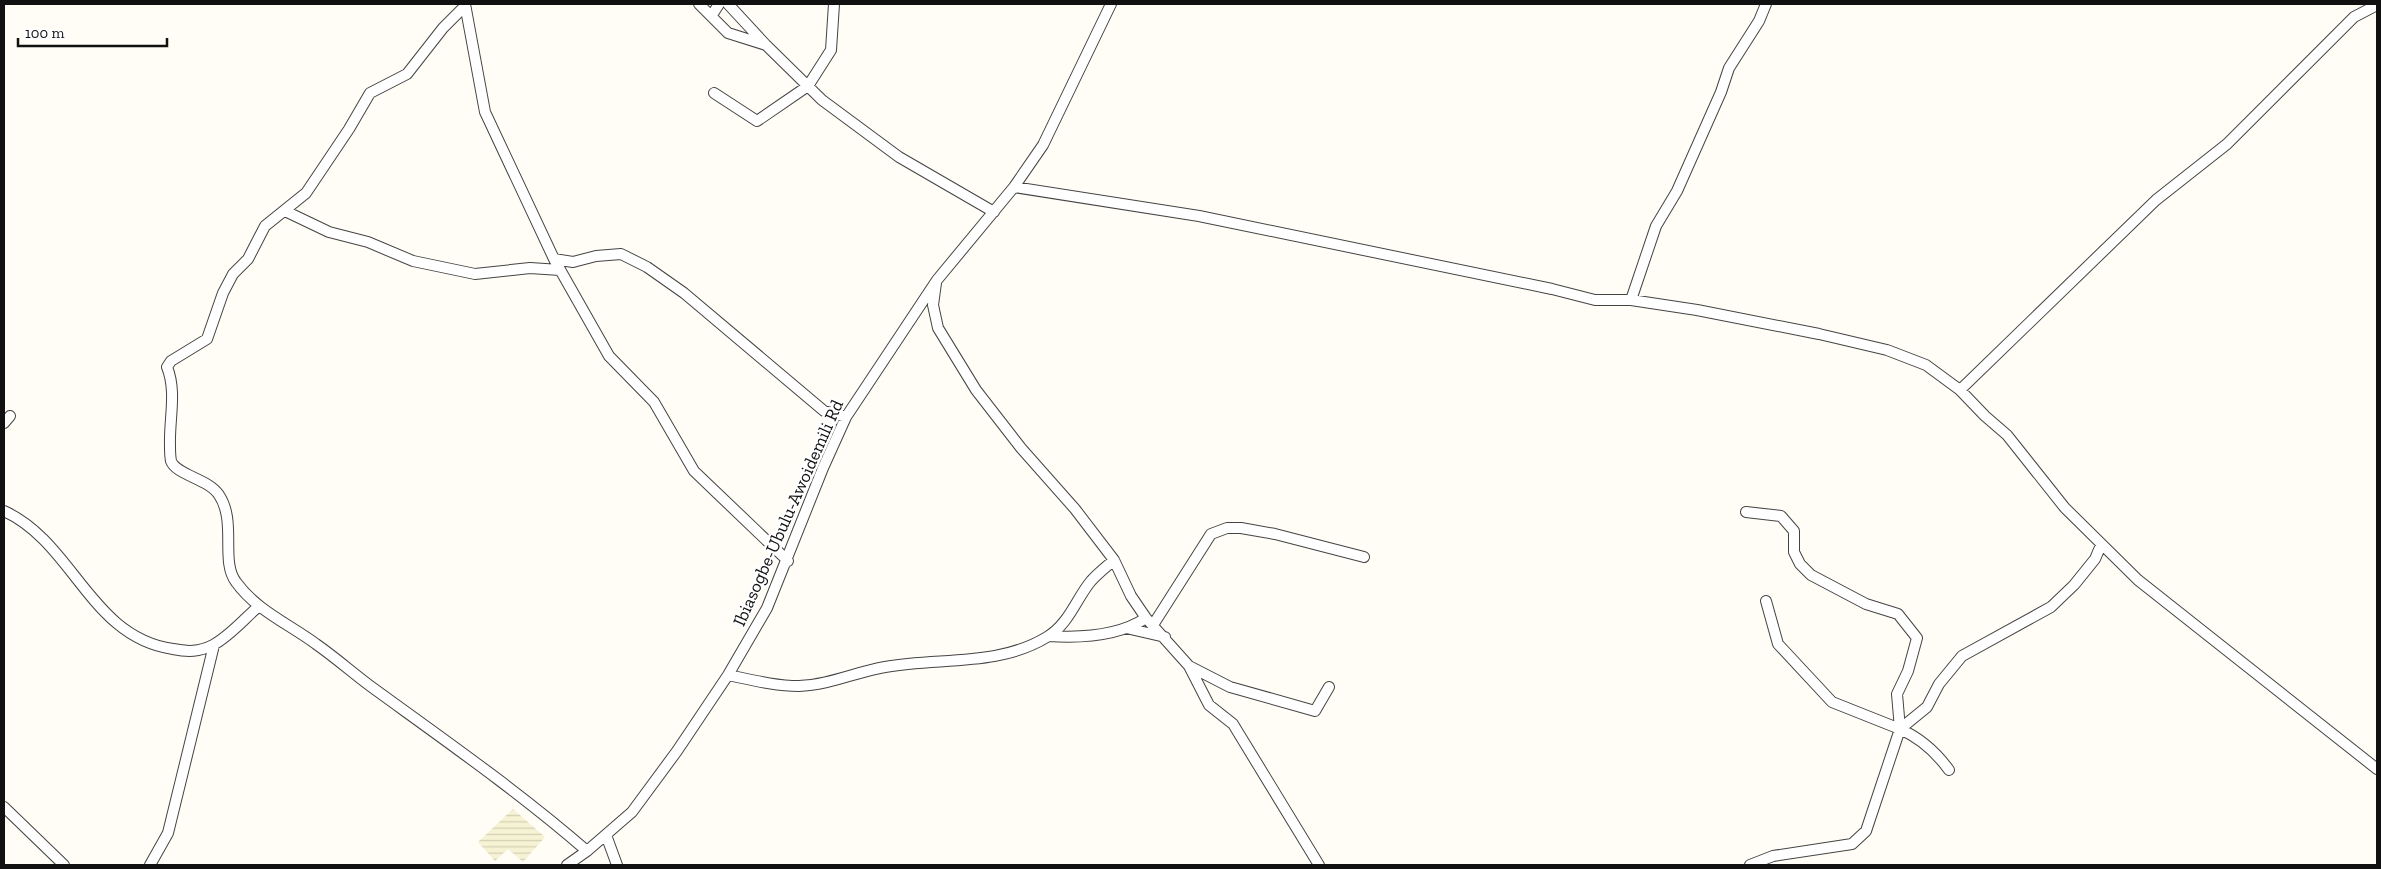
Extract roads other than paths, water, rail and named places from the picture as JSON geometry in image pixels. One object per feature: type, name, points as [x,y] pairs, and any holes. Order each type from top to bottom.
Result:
[{"type":"street","points":[[699,4],[728,32],[766,45]]},
{"type":"street","points":[[712,15],[719,4]]},
{"type":"street","points":[[728,4],[766,45],[822,100],[899,157],[994,212]]},
{"type":"street","points":[[714,93],[758,121],[808,86],[832,50],[834,4]]},
{"type":"street","name":"Ibiasogbe-Ubulu-Awoidemili Rd","points":[[566,865],[587,851],[632,812],[677,751],[728,676],[767,608],[788,561],[823,468],[846,417],[936,280],[1014,187],[1042,146],[1111,4]]},
{"type":"street","points":[[1631,300],[1656,226],[1677,191],[1721,92],[1729,68],[1759,20],[1766,4]]},
{"type":"street","points":[[465,5],[443,28],[407,74],[370,93],[349,129],[306,193],[286,211],[264,226],[248,259],[233,274],[223,293],[207,338],[170,361],[167,367],[172,379],[169,425],[171,460],[176,469],[204,482],[218,493],[229,519],[230,572],[234,581],[259,606],[315,643],[372,688],[440,735],[587,851]]},
{"type":"street","points":[[465,5],[485,112],[554,259],[609,356],[654,402],[694,471],[788,561]]},
{"type":"street","points":[[1960,390],[2156,200],[2227,144],[2354,17],[2377,5]]},
{"type":"street","points":[[1014,187],[1199,216],[1552,289],[1595,300],[1631,300],[1696,310],[1863,343],[1926,365],[1960,390],[1985,416],[2007,434],[2065,508],[2138,580],[2377,769]]},
{"type":"street","points":[[286,211],[329,232],[368,242],[413,261],[475,274],[530,268],[560,270]]},
{"type":"street","points":[[554,259],[573,262],[596,256],[621,254],[647,267],[684,293],[824,411],[846,417]]},
{"type":"street","points":[[936,280],[933,305],[936,323]]},
{"type":"street","points":[[915,311],[931,317],[936,323],[982,398],[1045,476],[1075,509],[1114,560],[1131,596],[1149,622],[1165,637],[1189,666],[1208,705],[1233,724],[1319,865]]},
{"type":"street","points":[[4,511],[38,533],[68,566],[94,602],[119,626],[138,639],[164,648],[193,652],[214,645],[259,606]]},
{"type":"street","points":[[1746,512],[1781,516],[1794,531],[1794,552],[1800,564],[1811,575],[1866,604],[1898,614],[1917,638],[1908,671],[1897,694],[1900,730],[1866,831],[1856,842],[1842,846],[1773,856],[1750,865]]},
{"type":"street","points":[[1049,636],[1071,637],[1126,628],[1149,622],[1210,534],[1227,528],[1275,534],[1364,558]]},
{"type":"street","points":[[1900,730],[1927,707],[1939,684],[1962,656],[2051,606],[2074,585],[2095,559],[2101,545]]},
{"type":"street","points":[[728,676],[777,686],[802,686],[830,681],[883,667],[982,658],[1022,650],[1049,636],[1064,622],[1092,580],[1114,560]]},
{"type":"street","points":[[1766,601],[1778,644],[1832,702],[1914,735],[1925,746],[1937,753],[1949,770]]},
{"type":"street","points":[[1126,628],[1165,637]]},
{"type":"street","points":[[150,865],[168,833],[214,645]]},
{"type":"street","points":[[1189,666],[1230,687],[1315,711],[1329,686]]},
{"type":"street","points":[[4,807],[64,865]]},
{"type":"street","points":[[606,835],[617,865]]}]
